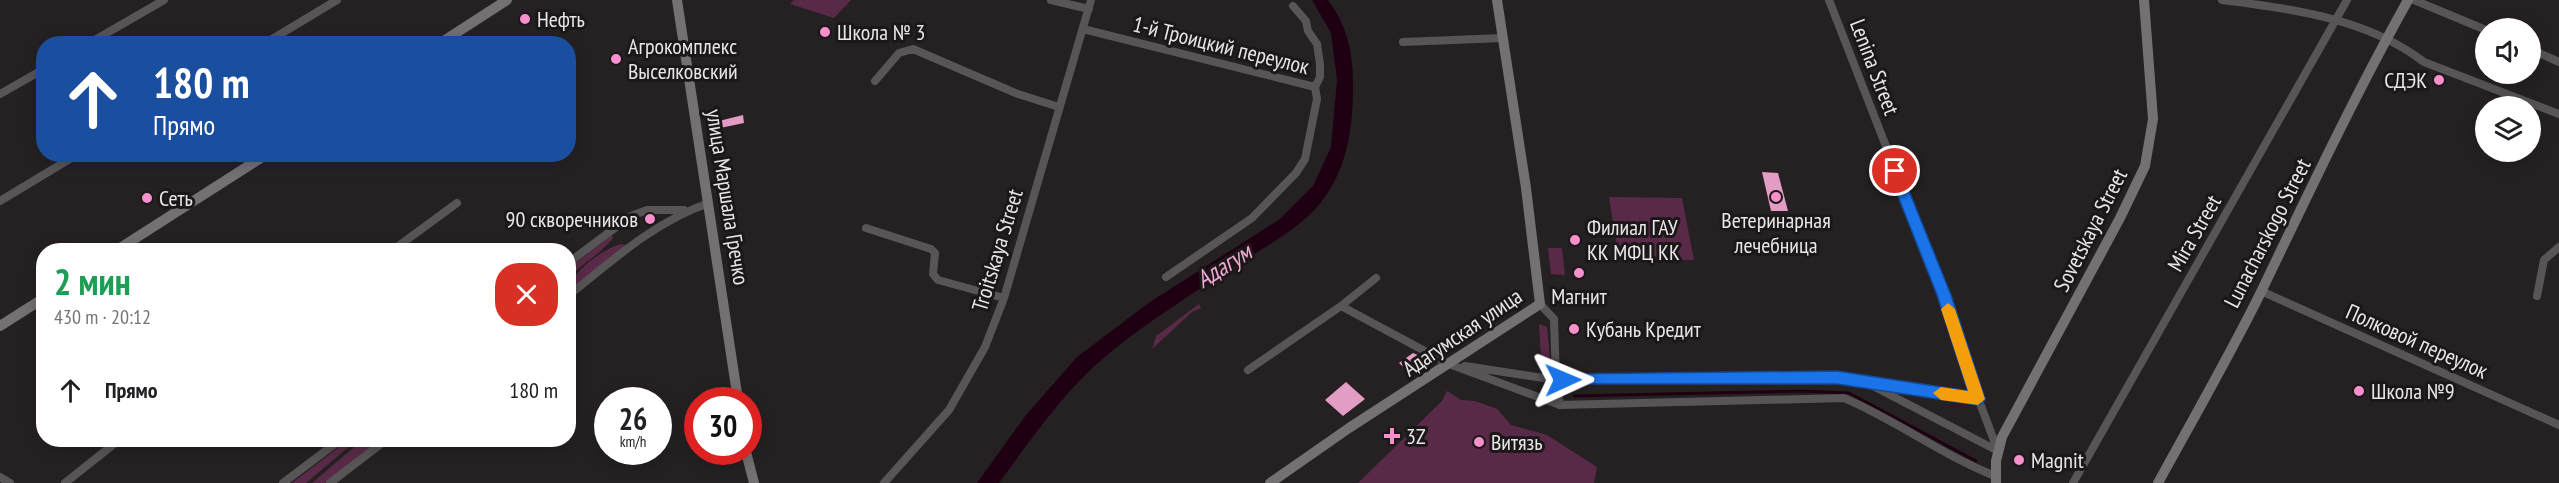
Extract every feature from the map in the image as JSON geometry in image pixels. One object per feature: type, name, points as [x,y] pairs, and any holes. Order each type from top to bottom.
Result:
[{"type":"main road","points":[[451,36],[507,0]]},
{"type":"main road","name":"улица Маршала Гречко","points":[[677,0],[736,387]]},
{"type":"main road","name":"Адагумская улица","points":[[1270,483],[1349,428],[1540,304],[1526,188],[1497,0]]},
{"type":"main road","name":"Sovetskaya Street","points":[[1997,456],[2002,438],[2120,218],[2145,166],[2152,119],[2144,0]]},
{"type":"main road","name":"Lunacharskogo Street","points":[[2158,483],[2261,291],[2385,38],[2408,0]]},
{"type":"main road","points":[[128,243],[254,162]]},
{"type":"main road","points":[[0,326],[36,303]]},
{"type":"main road","name":"Lenina Street","points":[[1995,480],[1997,456]]},
{"type":"main road","points":[[749,465],[754,483]]},
{"type":"street","points":[[102,36],[164,0]]},
{"type":"street","points":[[277,36],[338,0]]},
{"type":"street","points":[[1051,0],[1068,6],[1089,9]]},
{"type":"street","name":"Troitskaya Street","points":[[884,483],[960,394],[985,346],[1004,298],[1091,0]]},
{"type":"street","name":"Lenina Street","points":[[1829,0],[1944,295],[1997,456]]},
{"type":"street","points":[[2222,0],[2261,5],[2336,21],[2412,50],[2424,62],[2559,114]]},
{"type":"street","name":"Mira Street","points":[[2073,483],[2347,0]]},
{"type":"street","points":[[2414,0],[2475,25]]},
{"type":"street","name":"1-й Троицкий переулок","points":[[1166,277],[1252,218],[1296,173],[1308,151],[1317,99],[1316,87],[1320,77],[1317,44],[1308,31],[1306,21],[1293,6]]},
{"type":"street","name":"1-й Троицкий переулок","points":[[1083,29],[1316,87]]},
{"type":"street","points":[[1403,42],[1502,38]]},
{"type":"street","points":[[875,81],[899,53],[913,50],[1018,94],[1059,107]]},
{"type":"street","points":[[2541,54],[2559,62]]},
{"type":"street","points":[[0,94],[36,74]]},
{"type":"street","points":[[0,201],[65,162]]},
{"type":"street","points":[[403,243],[457,203]]},
{"type":"street","points":[[576,290],[657,228],[686,210],[709,203]]},
{"type":"street","points":[[576,257],[631,216],[647,210],[686,210]]},
{"type":"street","points":[[866,228],[931,249],[935,253],[933,274],[938,280],[1004,298]]},
{"type":"street","points":[[2537,296],[2544,260],[2559,247]]},
{"type":"street","points":[[1248,370],[1341,306],[1376,278]]},
{"type":"street","name":"Полковой переулок","points":[[2261,291],[2559,425]]},
{"type":"street","points":[[1540,304],[1554,319],[1556,380],[1560,405]]},
{"type":"street","points":[[1341,306],[1449,364],[1560,405],[1844,398],[1995,480]]},
{"type":"street","points":[[1449,364],[1556,380],[1837,377],[1978,399]]},
{"type":"street","points":[[1864,382],[1989,443],[1997,456]]},
{"type":"street","points":[[65,483],[110,447]]},
{"type":"street","points":[[283,483],[331,447]]},
{"type":"street","points":[[330,483],[377,447]]},
{"type":"street","points":[[0,477],[10,483]]},
{"type":"shaded area","points":[[794,0],[851,0],[834,18],[790,4]]},
{"type":"shaded area","points":[[1609,197],[1682,198],[1694,260],[1619,259]]},
{"type":"shaded area","points":[[612,235],[613,238],[608,244],[576,272],[576,263]]},
{"type":"shaded area","points":[[621,244],[626,245],[576,287],[576,275],[580,270],[596,256]]},
{"type":"shaded area","points":[[1548,248],[1562,248],[1565,275],[1551,274]]},
{"type":"shaded area","points":[[1199,304],[1201,308],[1192,312],[1152,349],[1156,336]]},
{"type":"shaded area","points":[[1539,324],[1547,327],[1551,370],[1542,374]]},
{"type":"shaded area","name":"Витязь","points":[[1447,391],[1461,400],[1475,401],[1497,409],[1511,425],[1547,435],[1597,467],[1594,483],[1358,483],[1442,401]]},
{"type":"shaded area","points":[[339,447],[349,447],[306,483],[292,483]]},
{"type":"shaded area","points":[[354,447],[372,447],[325,483],[312,483]]},
{"type":"building","points":[[743,115],[744,123],[720,128],[719,121]]},
{"type":"building","name":"Ветеринарная лечебница","points":[[1762,172],[1778,173],[1788,211],[1771,211]]},
{"type":"building","points":[[1413,353],[1429,360],[1411,374],[1399,363]]},
{"type":"building","points":[[1346,382],[1365,399],[1343,416],[1325,400]]},
{"type":"waterway","name":"Адагум","points":[[987,483],[1045,406],[1084,363],[1156,308],[1286,224],[1320,191],[1333,167],[1339,147],[1345,93],[1342,44],[1334,22],[1320,0]]},
{"type":"waterway","points":[[1574,396],[1802,391],[1849,393],[1976,461]]},
{"type":"slow traffic","points":[[1941,393],[1978,399],[1948,309]]},
{"type":"place","name":"Нефть","points":[[525,19]]},
{"type":"place","name":"Школа № 3","points":[[825,32]]},
{"type":"place","name":"Агрокомплекс Выселковский","points":[[616,59]]},
{"type":"place","name":"СДЭК","points":[[2439,80]]},
{"type":"place","name":"Ветеринарная лечебница","points":[[1776,197]]},
{"type":"place","name":"Сеть","points":[[147,198]]},
{"type":"place","name":"90 скворечников","points":[[650,219]]},
{"type":"place","name":"Филиал ГАУ КК МФЦ КК","points":[[1575,240]]},
{"type":"place","name":"Магнит","points":[[1579,273]]},
{"type":"place","name":"Кубань Кредит","points":[[1574,329]]},
{"type":"place","name":"Школа №9","points":[[2359,391]]},
{"type":"place","name":"3Z","points":[[1392,436]]},
{"type":"place","name":"Витязь","points":[[1479,442]]},
{"type":"place","name":"Magnit","points":[[2019,460]]},
{"type":"route","points":[[1563,380],[1837,377],[1978,399],[1944,295],[1895,171]]}]
